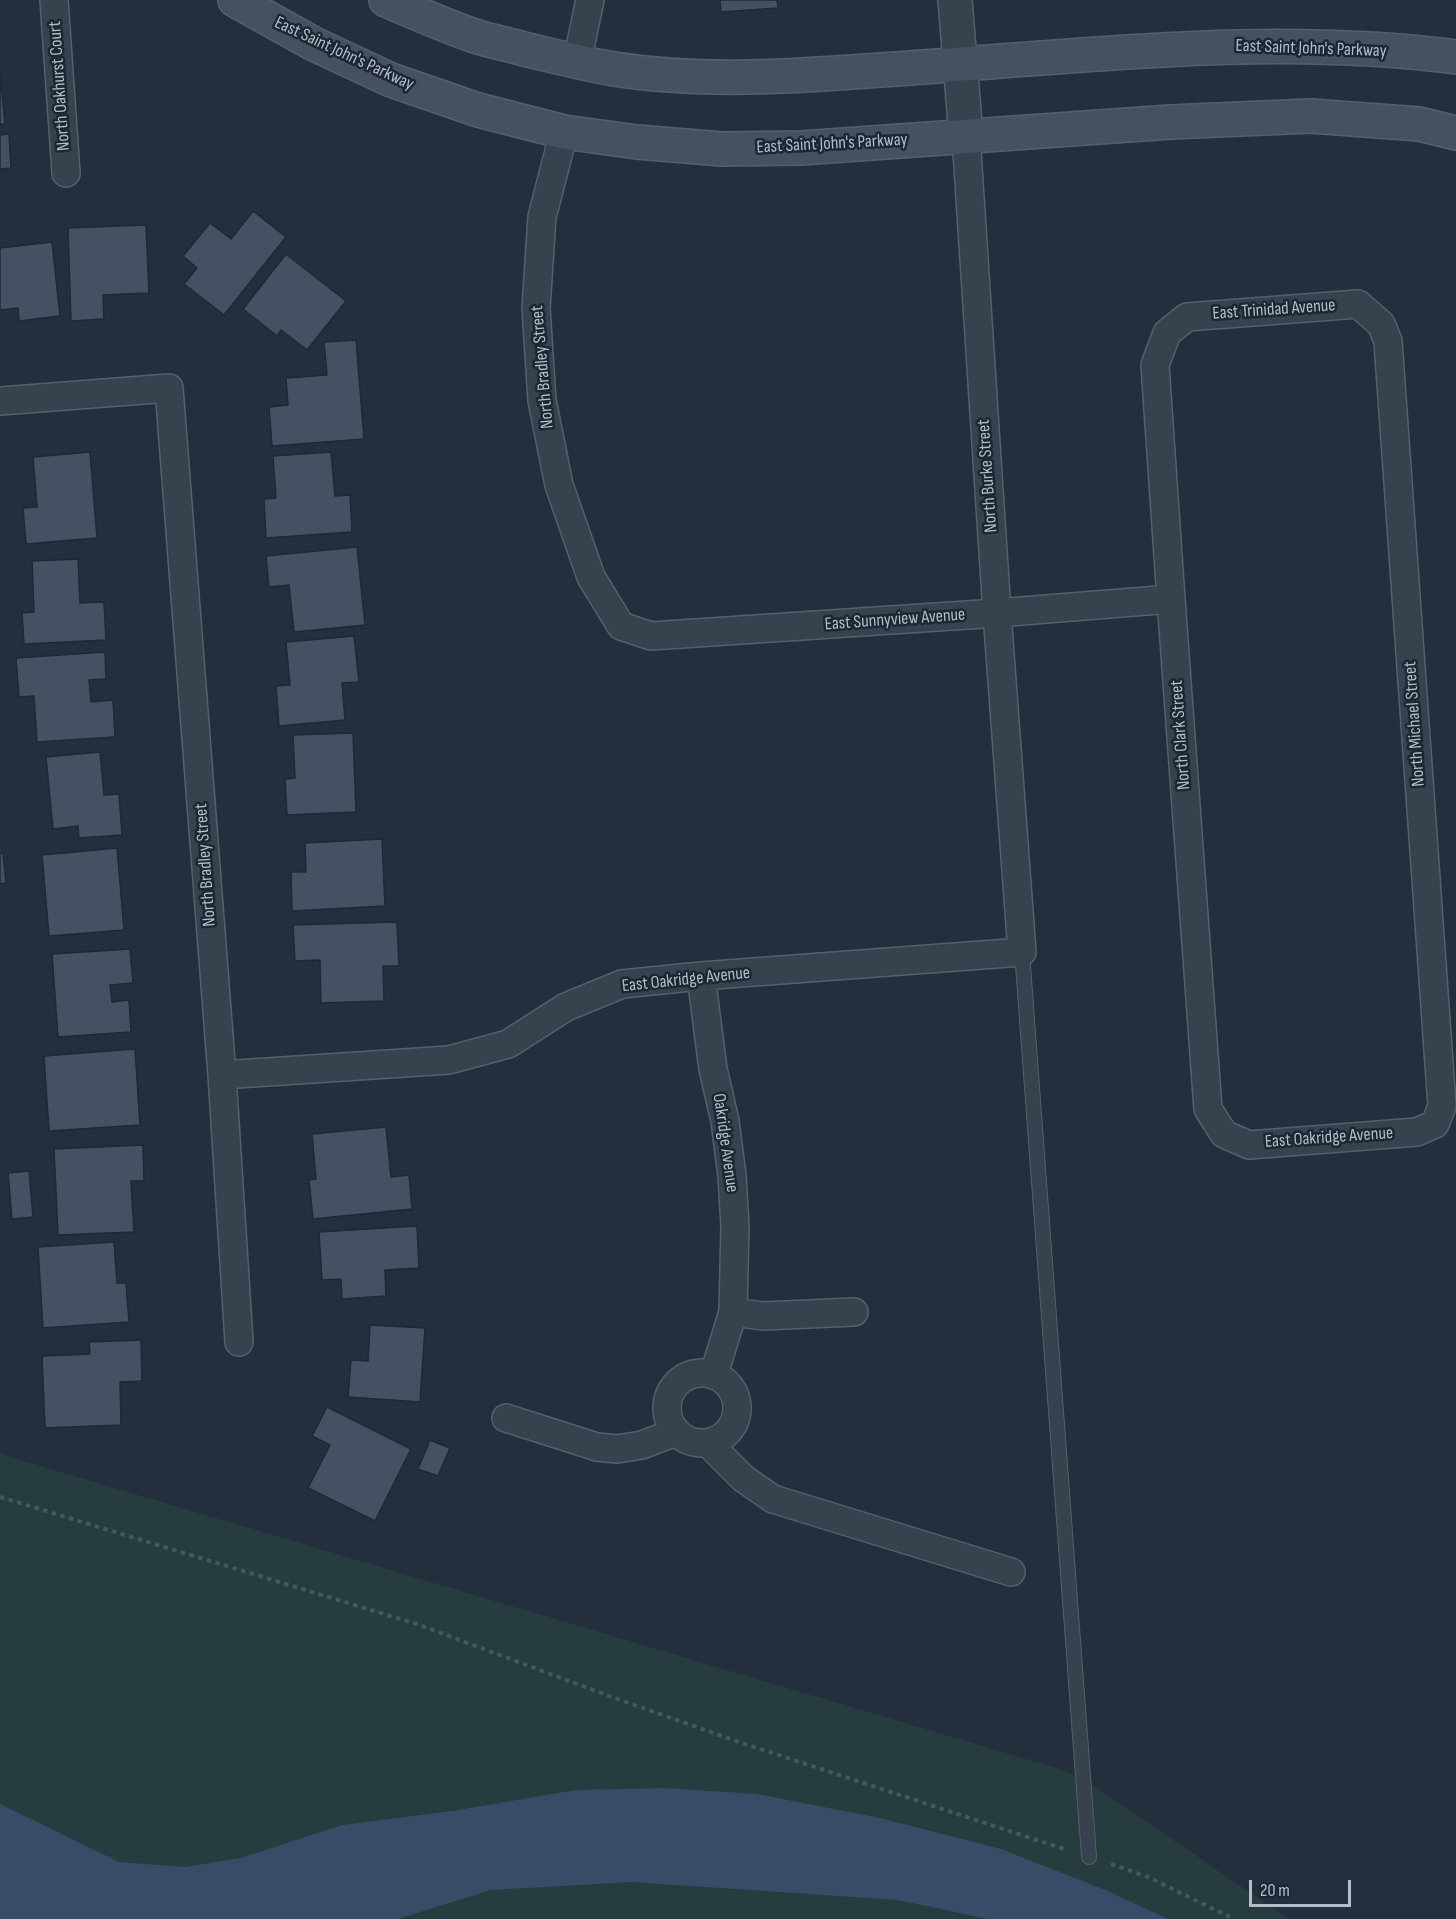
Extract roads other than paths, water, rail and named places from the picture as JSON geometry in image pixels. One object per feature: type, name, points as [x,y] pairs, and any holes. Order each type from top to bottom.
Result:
[{"type":"main road","name":"East Saint John's Parkway","points":[[235,0],[314,44],[391,80],[478,110],[564,132],[637,142],[722,149],[801,148],[1171,122],[1311,116],[1419,124],[1456,133]]},
{"type":"main road","name":"East Saint John's Parkway","points":[[386,0],[472,35],[577,62],[650,73],[755,77],[811,75],[1253,45],[1354,49],[1456,57]]},
{"type":"street","name":"North Oakhurst Court","points":[[54,0],[66,173]]},
{"type":"street","points":[[577,62],[590,0]]},
{"type":"street","name":"North Burke Street","points":[[955,0],[1022,952]]},
{"type":"street","name":"North Bradley Street","points":[[564,132],[542,217],[536,308],[542,400],[559,485],[569,516],[591,577],[621,626]]},
{"type":"street","name":"East Trinidad Avenue","points":[[1167,333],[1187,317],[1358,304],[1381,324]]},
{"type":"street","name":"North Michael Street","points":[[1381,324],[1388,341],[1442,1106],[1435,1124]]},
{"type":"street","name":"North Clark Street","points":[[1167,333],[1155,365],[1170,599],[1208,1109],[1224,1134]]},
{"type":"street","name":"North Bradley Street","points":[[0,401],[169,388],[222,1075],[240,1342]]},
{"type":"street","name":"East Sunnyview Avenue","points":[[621,626],[651,636],[1170,599]]},
{"type":"street","name":"East Oakridge Avenue","points":[[222,1075],[449,1060],[508,1044],[566,1007],[622,984],[1022,952]]},
{"type":"street","name":"Oakridge Avenue","points":[[701,976],[713,1069],[725,1121],[735,1226],[733,1312],[714,1374]]},
{"type":"street","name":"East Oakridge Avenue","points":[[1224,1134],[1249,1144],[1417,1132],[1435,1124]]},
{"type":"street","points":[[733,1312],[763,1316],[854,1312]]},
{"type":"street","points":[[702,1373],[714,1374],[723,1379],[736,1395],[737,1416],[733,1426],[718,1440],[708,1443],[691,1442],[676,1432],[670,1422],[667,1411],[668,1400],[672,1389],[680,1380],[702,1373]]},
{"type":"street","points":[[506,1418],[597,1447],[617,1449],[642,1444],[676,1432]]},
{"type":"street","points":[[708,1443],[744,1479],[773,1500],[1011,1572]]},
{"type":"lane","points":[[1022,952],[1089,1857]]},
{"type":"water","points":[[664,1788],[757,1794],[880,1818],[1001,1849],[1103,1889],[1168,1919],[988,1919],[898,1900],[632,1882],[491,1890],[398,1919],[0,1919],[0,1804],[119,1862],[185,1867],[241,1858],[342,1825],[452,1811],[576,1790]]}]
